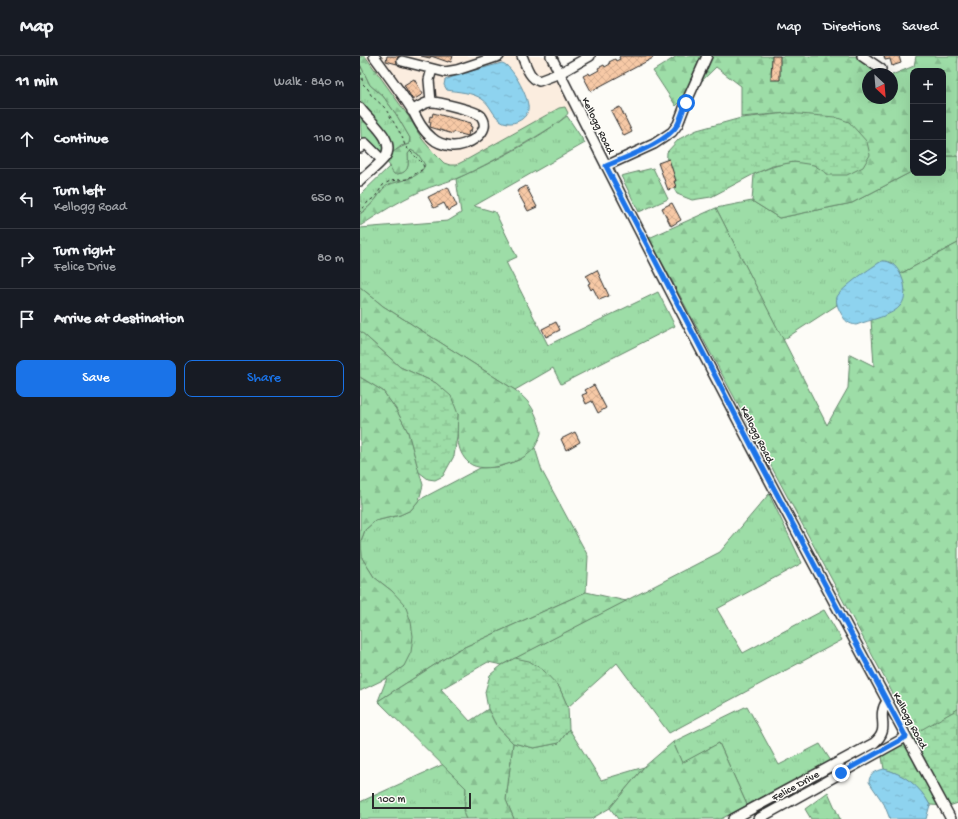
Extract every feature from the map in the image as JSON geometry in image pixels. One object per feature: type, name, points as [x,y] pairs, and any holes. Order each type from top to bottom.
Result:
[{"type":"street","points":[[374,56],[427,134],[434,140],[443,144],[459,145],[477,138],[482,132],[484,124],[481,117],[473,111],[431,102],[412,111]]},
{"type":"street","points":[[402,61],[440,72],[449,72],[499,56]]},
{"type":"street","points":[[522,56],[529,72],[535,80],[539,81],[544,80],[590,56]]},
{"type":"street","name":"Kellogg Road","points":[[551,56],[606,166],[762,466],[951,819]]},
{"type":"street","points":[[606,166],[654,144],[672,132],[678,124],[707,56]]},
{"type":"street","points":[[862,56],[880,68]]},
{"type":"street","points":[[431,102],[429,80],[432,69]]},
{"type":"street","points":[[360,108],[387,141],[388,150],[382,160],[360,181]]},
{"type":"street","points":[[360,148],[365,143],[382,160]]},
{"type":"street","points":[[733,819],[874,742],[883,731],[882,711],[887,701]]},
{"type":"street","name":"Felice Drive","points":[[758,819],[906,737]]},
{"type":"shaded area","points":[[360,56],[549,56],[575,109],[446,179]]},
{"type":"green space","points":[[360,56],[365,56],[409,117],[422,139],[444,163],[450,165],[456,165],[468,159],[559,108],[565,107],[568,113],[551,128],[497,159],[465,175],[413,195],[390,207],[360,226],[360,214],[376,199],[384,188],[388,185],[414,176],[422,170],[425,165],[418,154],[411,150],[408,154],[408,166],[403,173],[394,174],[391,170],[386,161],[396,150],[409,144],[410,138],[396,114],[383,96],[370,85],[360,64]]},
{"type":"green space","points":[[677,56],[872,56],[883,68],[862,68],[862,104],[898,104],[898,73],[914,66],[916,56],[958,56],[958,156],[946,156],[946,68],[910,68],[910,173],[852,203],[779,218],[752,201],[754,174],[768,168],[793,162],[801,162],[809,163],[818,167],[829,175],[787,113],[741,117],[741,86],[716,67],[676,106],[653,71]]},
{"type":"green space","points":[[360,64],[370,85],[383,96],[396,114],[410,138],[409,144],[401,146],[389,156],[392,143],[360,100]]},
{"type":"green space","points":[[787,113],[835,117],[849,122],[867,142],[870,155],[863,167],[847,175],[829,175],[814,165],[794,162],[773,166],[754,174],[711,197],[692,200],[677,194],[666,175],[667,152],[679,139],[697,130],[741,118]]},
{"type":"green space","points":[[360,114],[380,137],[385,146],[381,153],[378,153],[364,138],[361,137]]},
{"type":"green space","points":[[567,116],[585,143],[474,206],[495,212],[517,257],[506,262],[548,345],[658,292],[675,326],[561,384],[553,368],[515,390],[383,306],[360,287],[360,228],[448,221],[461,213],[456,179],[513,150],[541,134]]},
{"type":"green space","points":[[411,150],[420,157],[425,167],[411,178],[391,184],[384,188],[376,199],[360,214],[360,195],[390,166],[394,174],[403,173],[408,166],[408,154]]},
{"type":"green space","points":[[946,156],[958,156],[958,243],[900,274],[892,263],[882,261],[843,290],[837,301],[837,305],[783,340],[716,208],[752,201],[779,218],[852,203],[910,173],[910,176],[946,176]]},
{"type":"green space","points":[[653,168],[668,199],[639,212],[621,176]]},
{"type":"green space","points":[[716,208],[827,425],[848,388],[850,354],[874,366],[871,319],[882,316],[904,284],[900,274],[958,243],[958,709],[915,735],[649,238]]},
{"type":"green space","points":[[360,287],[383,306],[524,397],[535,413],[541,431],[541,435],[535,447],[523,458],[504,465],[484,468],[469,463],[464,458],[459,447],[457,434],[458,414],[436,383],[400,367],[360,331]]},
{"type":"green space","points":[[360,331],[400,367],[436,383],[451,396],[458,414],[457,437],[454,456],[443,476],[435,480],[428,479],[419,472],[408,432],[396,409],[383,391],[360,377]]},
{"type":"green space","points":[[360,377],[383,391],[396,409],[408,432],[423,485],[419,500],[411,510],[400,515],[375,521],[365,530],[361,541],[362,558],[374,577],[392,591],[405,605],[411,622],[413,636],[411,652],[404,666],[387,678],[360,691]]},
{"type":"green space","points":[[535,448],[542,471],[588,556],[586,592],[458,650],[378,701],[387,678],[404,666],[392,591],[374,577],[362,558],[361,541],[365,530],[375,521],[400,515],[411,510],[419,500],[480,468],[498,467],[519,460]]},
{"type":"green space","points":[[769,494],[802,563],[717,609],[743,653],[824,610],[842,640],[669,733],[617,663],[568,707],[559,687],[515,658],[720,552]]},
{"type":"green space","points":[[586,592],[626,601],[502,665],[488,662],[441,689],[470,721],[488,709],[496,725],[513,743],[506,800],[514,819],[466,819],[464,815],[466,788],[378,701],[458,650]]},
{"type":"green space","points":[[515,658],[529,661],[543,670],[559,687],[568,707],[569,729],[559,743],[534,748],[513,743],[496,725],[488,709],[485,692],[490,675],[502,665]]},
{"type":"green space","points":[[747,706],[779,765],[820,744],[831,761],[747,805],[719,743],[682,764],[673,742]]},
{"type":"green space","points":[[958,709],[958,803],[949,806],[930,805],[921,792],[910,782],[898,774],[884,769],[882,757],[887,749]]},
{"type":"green space","points":[[569,729],[601,780],[644,767],[610,808],[591,819],[514,819],[506,800],[513,743],[534,748],[559,743]]},
{"type":"green space","points":[[673,742],[682,763],[719,743],[747,805],[721,819],[618,819],[610,808],[644,767]]},
{"type":"green space","points":[[444,764],[466,788],[464,814],[466,819],[360,819],[360,802]]},
{"type":"green space","points":[[828,792],[840,819],[811,819],[805,809]]},
{"type":"water","points":[[502,63],[510,69],[522,88],[527,100],[527,113],[519,121],[512,123],[503,122],[496,117],[482,99],[469,94],[447,90],[444,85],[445,80],[460,74]]},
{"type":"water","points":[[882,261],[894,265],[902,277],[905,292],[901,305],[892,312],[880,317],[856,325],[849,323],[844,319],[839,309],[837,297],[851,283]]},
{"type":"water","points":[[884,769],[905,778],[921,792],[930,805],[926,819],[890,819],[884,804],[869,782],[870,777],[874,773]]},
{"type":"building","points":[[387,56],[400,56],[397,64],[386,61]]},
{"type":"building","points":[[431,56],[453,56],[451,62],[448,62]]},
{"type":"building","points":[[620,56],[652,56],[653,58],[591,91],[583,76],[589,73],[590,75],[599,70],[598,68],[604,65],[605,67],[610,64],[609,62],[615,59],[616,61],[620,59]]},
{"type":"building","points":[[772,56],[780,56],[780,80],[771,80]]},
{"type":"building","points":[[884,56],[899,56],[901,63],[892,66],[890,59],[885,60]]},
{"type":"building","points":[[414,79],[423,94],[413,100],[404,85]]},
{"type":"building","points":[[620,107],[632,132],[624,136],[611,111]]},
{"type":"building","points":[[433,113],[471,123],[471,132],[469,131],[468,136],[453,132],[453,134],[430,127],[430,116],[432,117]]},
{"type":"building","points":[[669,159],[676,181],[674,181],[676,187],[668,190],[658,163]]},
{"type":"building","points":[[526,186],[537,207],[528,211],[517,191]]},
{"type":"building","points":[[448,187],[457,206],[448,211],[444,203],[434,208],[428,197]]},
{"type":"building","points":[[672,203],[681,220],[671,226],[662,208]]},
{"type":"building","points":[[597,270],[609,296],[599,300],[593,288],[591,290],[588,284],[590,283],[586,276]]},
{"type":"building","points":[[556,322],[560,330],[546,337],[542,329]]},
{"type":"building","points":[[594,385],[606,408],[598,413],[592,401],[586,404],[582,395],[587,393],[585,390]]},
{"type":"building","points":[[575,432],[580,442],[566,450],[561,439]]},
{"type":"route","points":[[686,103],[678,124],[672,132],[654,144],[606,166],[762,466],[906,737],[841,773]]}]
